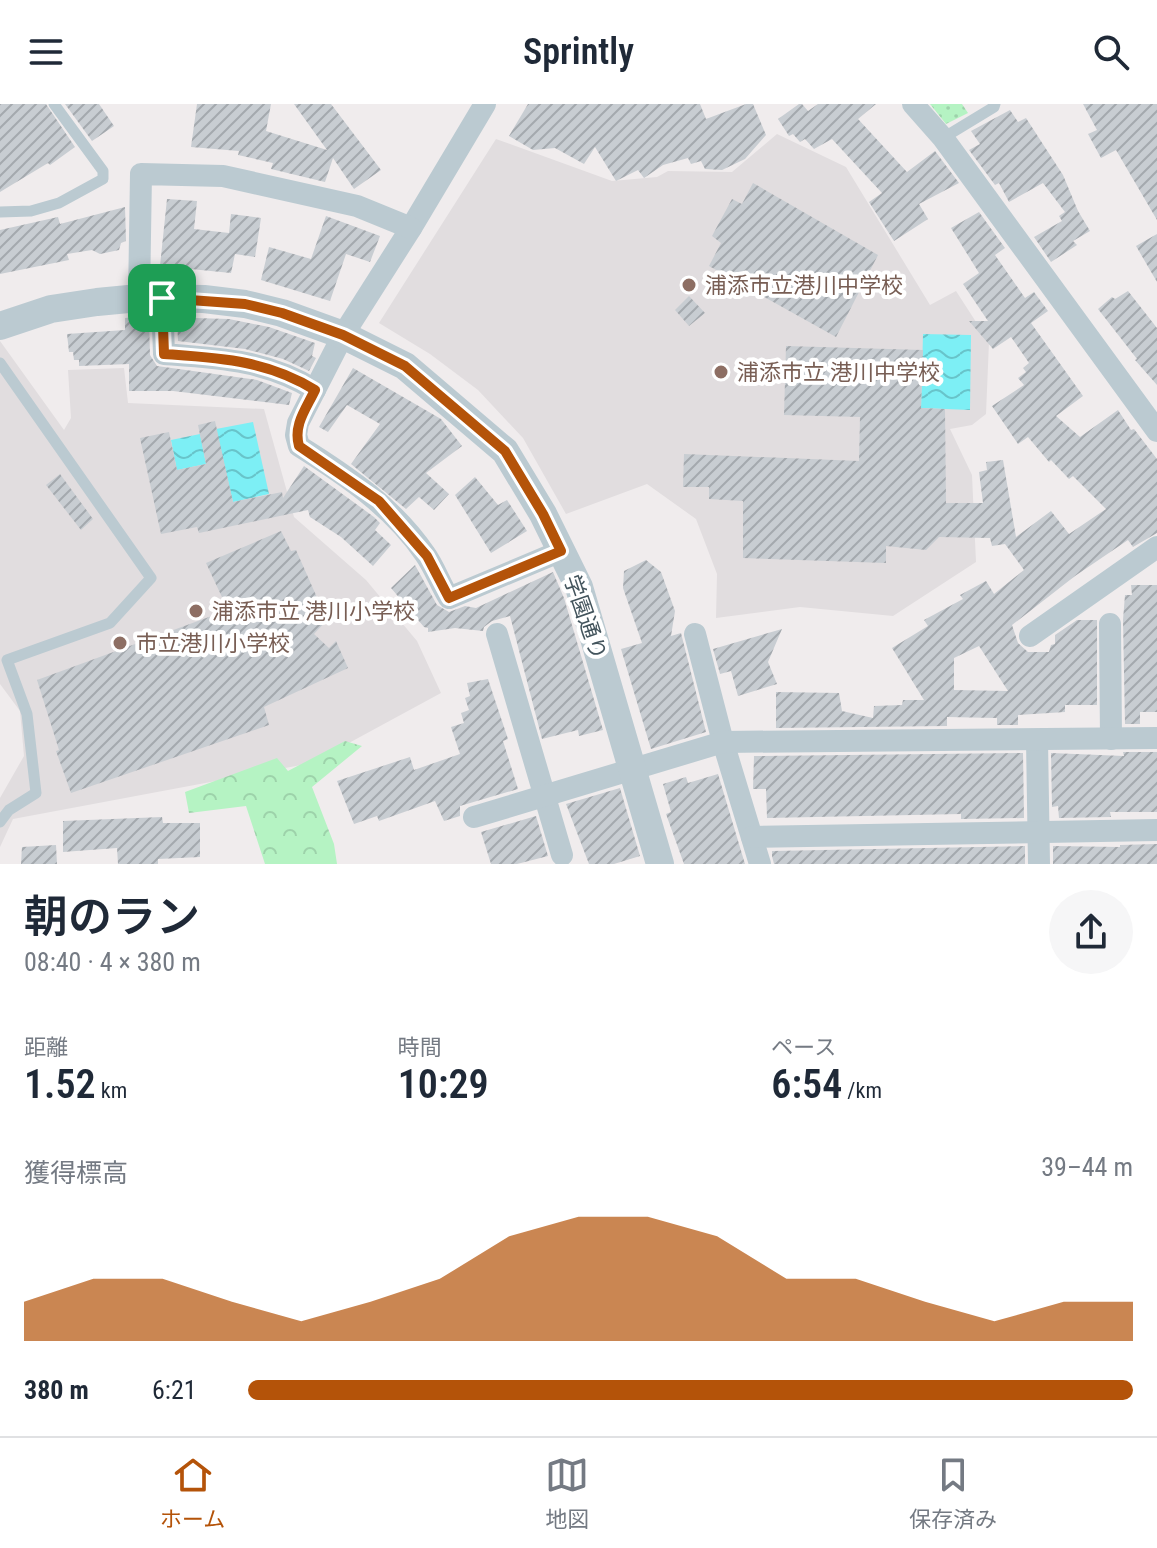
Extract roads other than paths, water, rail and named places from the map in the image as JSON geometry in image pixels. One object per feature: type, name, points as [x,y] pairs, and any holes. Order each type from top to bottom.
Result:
[{"type":"street","points":[[485,104],[343,335],[298,423],[296,435],[299,446],[379,501],[427,556],[449,598],[561,551]]},
{"type":"street","points":[[913,104],[943,138],[1157,431]]},
{"type":"street","points":[[315,390],[292,376],[235,359],[164,354],[150,298],[141,174],[223,176],[357,206],[411,228]]},
{"type":"street","name":"学園通り","points":[[0,326],[51,309],[150,298],[245,304],[282,313],[343,335],[405,366],[505,451],[543,514],[579,587],[660,864]]},
{"type":"street","points":[[1030,636],[1157,547]]},
{"type":"street","points":[[1110,624],[1111,739]]},
{"type":"street","points":[[497,634],[562,855]]},
{"type":"street","points":[[695,634],[723,742],[760,864]]},
{"type":"street","points":[[474,817],[723,742],[1157,738]]},
{"type":"street","points":[[1037,740],[1039,864]]},
{"type":"street","points":[[752,837],[1157,830]]},
{"type":"lane","points":[[2,209],[31,211],[59,203],[103,179],[103,171],[54,104]]},
{"type":"lane","points":[[943,138],[995,104]]},
{"type":"lane","points":[[0,363],[151,578],[110,623],[7,660],[27,714],[36,793],[9,810],[0,822]]},
{"type":"water","points":[[923,334],[971,335],[970,410],[921,408]]},
{"type":"water","points":[[253,422],[269,494],[233,502],[216,429]]},
{"type":"water","points":[[200,434],[206,464],[177,470],[171,440]]},
{"type":"place","name":"浦添市立港川中学校","points":[[689,285]]},
{"type":"place","name":"浦添市立 港川中学校","points":[[721,372]]},
{"type":"place","name":"浦添市立 港川小学校","points":[[196,611]]},
{"type":"place","name":"市立港川小学校","points":[[120,643]]}]
